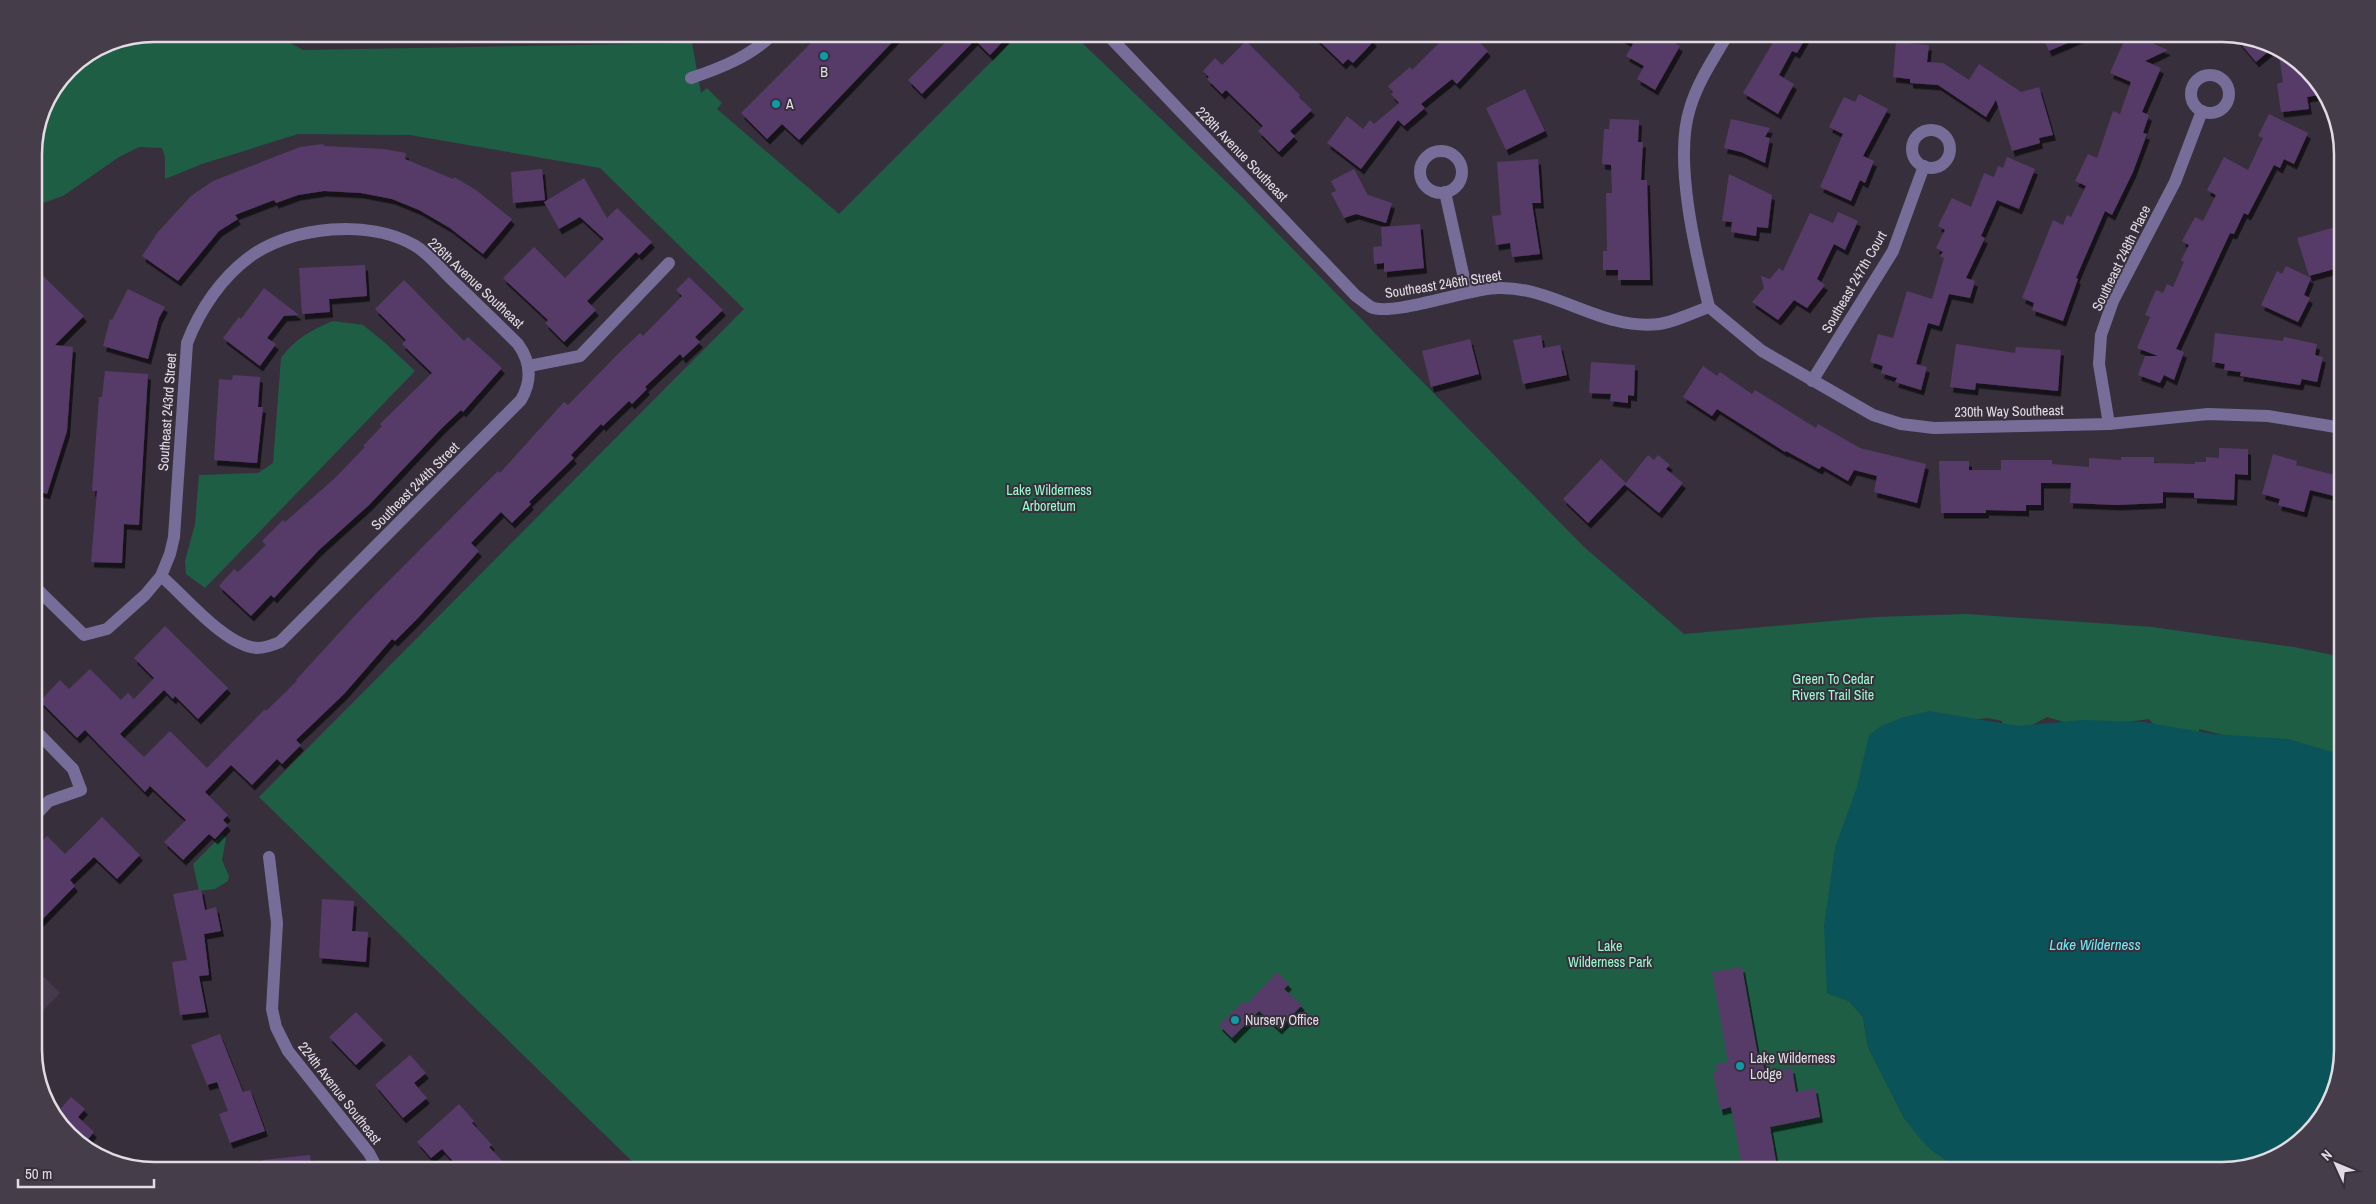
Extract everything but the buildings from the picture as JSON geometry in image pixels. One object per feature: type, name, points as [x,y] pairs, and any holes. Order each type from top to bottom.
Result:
[{"type":"street","points":[[691,78],[718,69],[739,58],[762,42]]},
{"type":"street","name":"228th Avenue Southeast","points":[[1114,42],[1356,296]]},
{"type":"street","points":[[1709,307],[1692,234],[1685,164],[1686,124],[1702,78],[1723,42]]},
{"type":"street","name":"Southeast 248th Place","points":[[2109,424],[2099,364],[2101,335],[2113,301],[2175,182],[2202,111]]},
{"type":"street","name":"Southeast 247th Court","points":[[1812,381],[1893,251],[1924,166]]},
{"type":"street","points":[[1445,192],[1467,292]]},
{"type":"street","name":"226th Avenue Southeast","points":[[331,229],[353,228],[373,231],[413,245],[428,256],[518,344],[529,366]]},
{"type":"street","name":"Southeast 243rd Street","points":[[43,595],[84,635],[107,629],[145,595],[161,576],[170,554],[174,537],[187,343],[194,325],[220,286],[253,255],[286,239],[331,229]]},
{"type":"street","points":[[529,366],[580,356],[669,263]]},
{"type":"street","name":"Southeast 246th Street","points":[[1356,296],[1372,307],[1382,310],[1467,292],[1496,288],[1516,288],[1534,292],[1611,320],[1633,324],[1660,324],[1709,307]]},
{"type":"street","name":"230th Way Southeast","points":[[1709,307],[1762,351],[1873,415],[1901,424],[1934,428],[2109,424],[2208,414],[2241,414],[2268,416],[2333,427]]},
{"type":"street","name":"Southeast 244th Street","points":[[161,576],[223,632],[240,643],[257,648],[280,642],[521,400],[528,383],[529,366]]},
{"type":"street","points":[[43,738],[73,769],[81,790],[49,801],[43,807]]},
{"type":"street","name":"224th Avenue Southeast","points":[[269,857],[277,923],[272,1009],[276,1027],[288,1051],[369,1153],[374,1162]]},
{"type":"shaded area","points":[[43,976],[60,993],[43,1010]]},
{"type":"green space","points":[[288,42],[303,50],[692,43],[701,93],[707,88],[722,103],[717,109],[839,214],[1011,42],[1081,42],[1243,198],[1583,546],[1684,634],[1876,617],[1967,614],[2152,627],[2294,647],[2334,655],[2334,762],[2199,729],[2199,733],[2157,728],[2149,719],[2085,728],[2047,717],[2006,739],[2002,721],[1988,718],[1959,721],[1828,977],[1827,993],[1849,1001],[1863,1017],[1868,1047],[1904,1118],[1947,1161],[1951,1162],[633,1162],[259,797],[744,309],[600,168],[410,135],[298,134],[202,164],[165,179],[165,157],[162,148],[139,147],[119,157],[63,196],[43,203],[43,147],[48,118],[57,98],[75,75],[92,61],[118,48],[140,43]]},
{"type":"green space","points":[[333,321],[363,325],[415,371],[205,588],[186,574],[185,561],[195,524],[199,475],[258,473],[273,463],[281,358],[292,345],[304,336]]},
{"type":"green space","points":[[222,835],[226,838],[222,860],[229,876],[228,881],[215,889],[199,891],[193,864]]},
{"type":"water","name":"Lake Wilderness","points":[[1929,711],[2019,726],[2082,720],[2144,722],[2213,734],[2288,739],[2334,753],[2333,1064],[2328,1086],[2322,1099],[2315,1112],[2301,1129],[2278,1147],[2264,1153],[2251,1158],[2222,1162],[1951,1162],[1932,1151],[1904,1118],[1868,1047],[1863,1017],[1849,1001],[1827,993],[1824,926],[1835,848],[1857,787],[1869,735],[1881,726],[1901,718]]},
{"type":"place","name":"B","points":[[824,56]]},
{"type":"place","name":"A","points":[[776,104]]},
{"type":"place","name":"Nursery Office","points":[[1235,1020]]},
{"type":"place","name":"Lake Wilderness Lodge","points":[[1740,1066]]},
{"type":"park label","name":"Lake Wilderness Arboretum","points":[[1049,498]]},
{"type":"park label","name":"Green To Cedar Rivers Trail Site","points":[[1833,688]]},
{"type":"park label","name":"Lake Wilderness Park","points":[[1610,954]]}]
